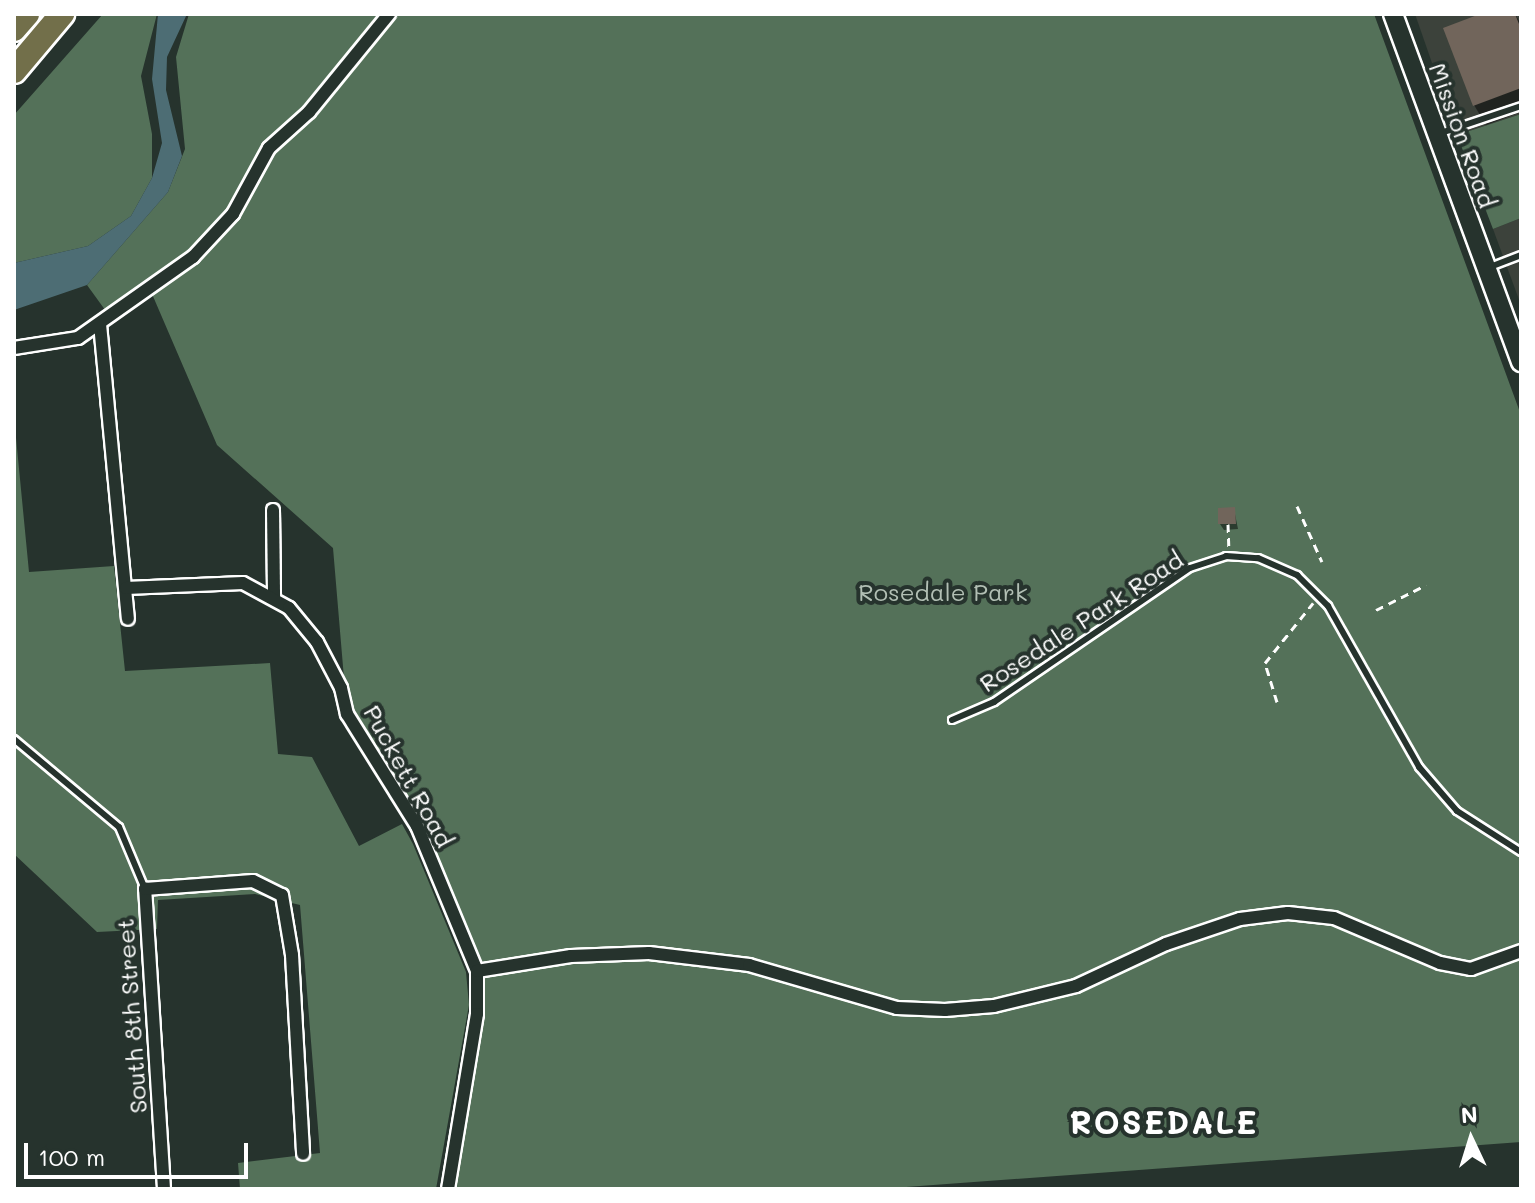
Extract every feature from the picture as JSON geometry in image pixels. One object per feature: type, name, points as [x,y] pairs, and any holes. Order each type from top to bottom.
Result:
[{"type":"highway","points":[[14,29],[27,14]]},
{"type":"highway","points":[[14,71],[62,14]]},
{"type":"main road","name":"Mission Road","points":[[1395,14],[1519,349]]},
{"type":"street","points":[[14,348],[56,344],[100,324],[214,238],[269,148],[309,112],[389,14]]},
{"type":"street","points":[[100,324],[128,619]]},
{"type":"street","points":[[273,510],[274,598]]},
{"type":"street","name":"Puckett Road","points":[[126,588],[243,583],[274,598],[317,642],[341,688],[347,714],[417,826],[477,971],[477,1014],[448,1189]]},
{"type":"street","points":[[145,889],[253,881],[282,895],[292,955],[303,1154]]},
{"type":"street","name":"South 8th Street","points":[[145,889],[164,1189]]},
{"type":"street","points":[[477,971],[571,956],[649,953],[749,965],[897,1008],[945,1010],[994,1006],[1076,986],[1210,929],[1288,913],[1334,918],[1440,963],[1471,969],[1497,964],[1521,951]]},
{"type":"lane","points":[[1438,135],[1521,106]]},
{"type":"lane","points":[[1487,268],[1521,255]]},
{"type":"lane","name":"Rosedale Park Road","points":[[952,720],[994,702],[1190,568],[1229,556],[1258,558],[1297,575],[1318,596],[1419,767],[1457,811],[1521,852]]},
{"type":"lane","points":[[14,739],[119,827],[145,889]]},
{"type":"path","points":[[1297,506],[1322,562]]},
{"type":"path","points":[[1228,524],[1229,556]]},
{"type":"path","points":[[1376,610],[1426,585]]},
{"type":"path","points":[[1277,702],[1265,663],[1318,596]]},
{"type":"shaded area","points":[[1415,14],[1521,14],[1521,114],[1457,135]]},
{"type":"shaded area","points":[[1521,218],[1521,305],[1493,229]]},
{"type":"green space","points":[[103,14],[157,14],[141,76],[152,134],[152,178],[131,216],[88,246],[14,263],[14,115]]},
{"type":"green space","name":"Rosedale Park","points":[[189,14],[1374,14],[1521,415],[1521,1142],[879,1189],[448,1189],[477,971],[417,826],[347,714],[333,548],[217,445],[149,287],[108,314],[87,285],[168,192],[185,149],[176,57]]},
{"type":"green space","points":[[1521,114],[1521,218],[1493,229],[1457,135]]},
{"type":"green space","points":[[14,417],[29,572],[114,566],[125,671],[270,663],[278,754],[312,757],[359,846],[402,824],[413,844],[466,972],[469,1005],[436,1189],[240,1189],[238,1163],[320,1153],[300,905],[255,894],[158,900],[157,929],[97,932],[14,854]]},
{"type":"water","points":[[158,14],[187,14],[167,57],[166,90],[182,156],[168,192],[87,285],[14,310],[14,263],[88,246],[131,216],[152,178],[162,143],[152,79]]},
{"type":"building","points":[[1480,14],[1515,14],[1521,29],[1521,88],[1473,106],[1443,28]]},
{"type":"building","points":[[1235,507],[1236,524],[1218,524],[1218,508]]},
{"type":"district","name":"ROSEDALE","points":[[1164,1121]]}]
